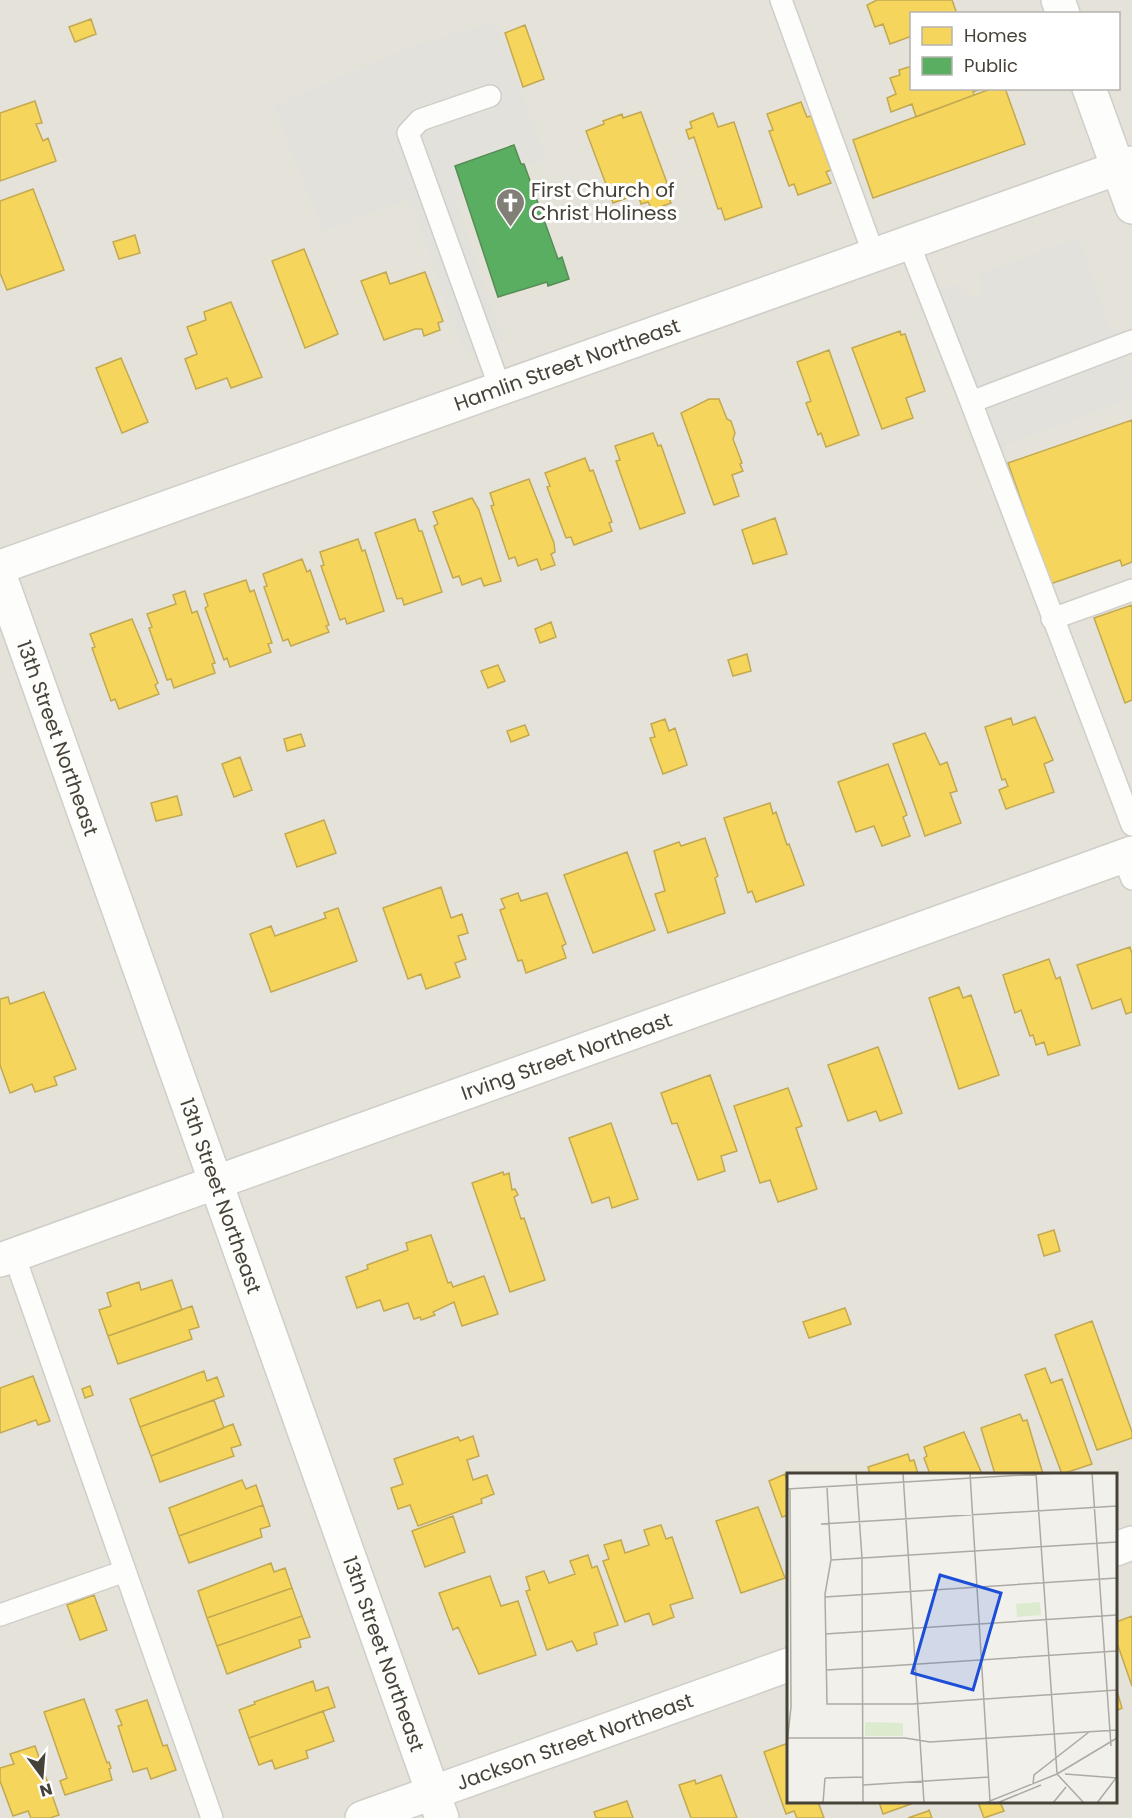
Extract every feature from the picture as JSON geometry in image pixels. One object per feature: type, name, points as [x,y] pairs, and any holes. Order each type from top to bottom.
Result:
[{"type":"street","points":[[1090,90],[1125,165],[1132,207]]},
{"type":"street","name":"Hamlin Street Northeast","points":[[0,567],[1125,165]]},
{"type":"street","name":"13th Street Northeast","points":[[0,576],[438,1805]]},
{"type":"street","name":"Irving Street Northeast","points":[[7,1257],[217,1181],[1129,863]]},
{"type":"street","points":[[1117,1549],[1132,1543]]},
{"type":"street","name":"Jackson Street Northeast","points":[[362,1818],[438,1805],[787,1666]]},
{"type":"lane","points":[[781,0],[874,255]]},
{"type":"lane","points":[[490,96],[420,120],[408,133],[500,388]]},
{"type":"lane","points":[[909,244],[1132,825]]},
{"type":"lane","points":[[971,402],[1132,341]]},
{"type":"lane","points":[[1052,619],[1132,590]]},
{"type":"lane","points":[[7,1257],[125,1571],[212,1818]]},
{"type":"lane","points":[[0,1616],[125,1571]]},
{"type":"shaded area","points":[[0,0],[1132,0],[1132,1818],[0,1818]]},
{"type":"shaded area","points":[[496,22],[546,159],[526,167],[521,164],[514,145],[455,166],[463,198],[456,201],[504,340],[464,354],[409,199],[322,231],[274,106],[409,47]]},
{"type":"shaded area","points":[[1079,238],[1112,333],[1120,333],[1130,362],[1127,364],[1132,380],[1132,398],[1004,446],[1050,584],[1030,591],[923,295],[956,283],[972,298],[978,299],[982,293],[979,274]]},
{"type":"building: Homes","points":[[877,0],[952,0],[956,12],[910,12],[910,37],[890,44],[883,24],[875,27],[867,5]]},
{"type":"building: Homes","points":[[91,19],[96,34],[75,42],[69,27]]},
{"type":"building: Homes","points":[[525,25],[544,79],[523,87],[505,33]]},
{"type":"building: Homes","points":[[910,67],[910,90],[978,90],[973,92],[974,95],[916,117],[912,104],[891,112],[887,98],[896,94],[890,78],[900,75],[899,70]]},
{"type":"building: Homes","points":[[988,90],[1006,90],[1025,144],[873,198],[853,140]]},
{"type":"building: Homes","points":[[35,101],[42,123],[36,124],[43,141],[48,138],[56,161],[0,181],[0,113]]},
{"type":"building: Homes","points":[[801,102],[807,117],[811,116],[831,170],[826,172],[831,183],[798,195],[794,184],[789,186],[769,131],[773,130],[767,114]]},
{"type":"building: Homes","points":[[641,112],[667,183],[664,185],[671,203],[652,210],[648,202],[641,204],[638,194],[613,203],[586,131],[622,114],[623,118]]},
{"type":"building: Homes","points":[[713,113],[718,127],[734,122],[762,207],[725,220],[721,208],[718,209],[694,137],[689,139],[686,130],[692,128],[690,122]]},
{"type":"building: Homes","points":[[33,189],[64,270],[7,290],[0,273],[0,201]]},
{"type":"building: Homes","points":[[135,235],[140,253],[119,259],[113,242]]},
{"type":"building: Homes","points":[[304,249],[338,334],[305,348],[272,261]]},
{"type":"building: Homes","points":[[386,272],[390,284],[425,272],[443,321],[438,323],[440,330],[424,336],[422,329],[415,329],[384,340],[361,281]]},
{"type":"building: Homes","points":[[231,302],[262,377],[231,388],[227,378],[196,389],[185,359],[197,354],[187,327],[206,320],[204,312]]},
{"type":"building: Homes","points":[[900,331],[901,335],[905,334],[925,391],[906,398],[913,418],[882,429],[852,348]]},
{"type":"building: Homes","points":[[829,350],[859,435],[826,447],[821,433],[818,435],[806,403],[811,401],[797,362]]},
{"type":"building: Homes","points":[[121,358],[148,422],[122,433],[96,368]]},
{"type":"building: Homes","points":[[709,399],[719,399],[727,419],[731,421],[735,433],[733,439],[743,471],[732,475],[739,496],[714,505],[681,413]]},
{"type":"building: Homes","points":[[1132,420],[1132,562],[1122,566],[1120,560],[1050,584],[1008,463]]},
{"type":"building: Homes","points":[[653,433],[658,446],[661,445],[685,513],[640,529],[616,461],[620,460],[615,446]]},
{"type":"building: Homes","points":[[585,458],[590,471],[593,470],[612,522],[609,523],[612,531],[574,545],[571,537],[566,538],[547,487],[550,486],[545,473]]},
{"type":"building: Homes","points":[[529,479],[554,543],[555,552],[551,554],[555,565],[541,570],[537,559],[518,566],[515,557],[509,559],[491,506],[494,505],[490,493]]},
{"type":"building: Homes","points":[[472,498],[479,510],[501,581],[484,586],[481,578],[462,585],[459,576],[453,578],[434,526],[438,524],[433,512]]},
{"type":"building: Homes","points":[[775,518],[787,554],[753,564],[742,530]]},
{"type":"building: Homes","points":[[415,519],[419,531],[422,531],[442,592],[404,605],[402,598],[397,599],[375,533]]},
{"type":"building: Homes","points":[[358,539],[362,551],[365,550],[384,611],[347,624],[345,618],[340,620],[321,566],[324,565],[320,552]]},
{"type":"building: Homes","points":[[302,559],[307,572],[310,570],[329,625],[326,626],[329,632],[291,646],[288,639],[283,641],[264,587],[267,586],[263,574]]},
{"type":"building: Homes","points":[[246,580],[250,592],[254,590],[272,643],[268,644],[271,652],[230,667],[227,658],[224,660],[205,608],[208,606],[204,594]]},
{"type":"building: Homes","points":[[185,591],[192,613],[197,611],[215,663],[212,664],[215,673],[174,688],[171,679],[167,680],[149,628],[152,627],[147,614],[176,604],[173,595]]},
{"type":"building: Homes","points":[[1132,605],[1132,700],[1125,703],[1094,618]]},
{"type":"building: Homes","points":[[132,619],[158,683],[155,685],[159,694],[119,709],[115,699],[111,701],[92,648],[95,647],[90,634]]},
{"type":"building: Homes","points":[[551,622],[556,637],[540,643],[535,629]]},
{"type":"building: Homes","points":[[747,654],[751,671],[733,676],[728,660]]},
{"type":"building: Homes","points":[[498,665],[505,681],[488,688],[481,671]]},
{"type":"building: Homes","points":[[1035,717],[1053,760],[1044,764],[1054,792],[1006,809],[999,790],[1008,786],[1005,779],[1002,780],[985,727],[1011,718],[1013,725]]},
{"type":"building: Homes","points":[[665,719],[669,731],[675,728],[687,765],[663,774],[650,738],[655,737],[651,724]]},
{"type":"building: Homes","points":[[525,725],[529,735],[511,742],[507,731]]},
{"type":"building: Homes","points":[[925,733],[940,765],[947,762],[957,791],[950,793],[961,823],[925,836],[893,744]]},
{"type":"building: Homes","points":[[301,734],[305,746],[287,751],[284,739]]},
{"type":"building: Homes","points":[[240,757],[252,790],[234,797],[222,764]]},
{"type":"building: Homes","points":[[888,764],[907,815],[903,817],[910,836],[882,846],[874,826],[856,832],[838,782]]},
{"type":"building: Homes","points":[[177,796],[182,815],[156,821],[151,803]]},
{"type":"building: Homes","points":[[770,803],[773,814],[776,812],[804,885],[756,902],[752,891],[748,893],[724,818]]},
{"type":"building: Homes","points":[[324,820],[336,853],[297,867],[285,834]]},
{"type":"building: Homes","points":[[705,838],[718,876],[715,878],[725,913],[668,933],[655,894],[665,891],[654,851],[679,842],[681,846]]},
{"type":"building: Homes","points":[[627,852],[655,930],[593,953],[564,875]]},
{"type":"building: Homes","points":[[441,887],[451,918],[462,914],[468,933],[458,936],[466,959],[455,963],[460,977],[426,989],[421,974],[408,979],[383,908]]},
{"type":"building: Homes","points":[[518,893],[521,901],[547,893],[566,944],[562,946],[566,958],[526,973],[522,960],[518,961],[500,910],[505,908],[501,899]]},
{"type":"building: Homes","points":[[338,908],[357,961],[271,992],[250,934],[271,926],[275,936],[326,918],[324,913]]},
{"type":"building: Homes","points":[[1130,947],[1132,1012],[1126,1014],[1121,999],[1092,1009],[1077,965]]},
{"type":"building: Homes","points":[[1049,959],[1056,979],[1060,977],[1080,1045],[1048,1055],[1044,1042],[1036,1045],[1033,1035],[1030,1036],[1021,1010],[1015,1013],[1003,975]]},
{"type":"building: Homes","points":[[959,987],[963,998],[971,995],[999,1075],[959,1089],[929,998]]},
{"type":"building: Homes","points":[[44,992],[76,1069],[54,1077],[57,1085],[35,1092],[32,1084],[10,1093],[0,1065],[0,999],[8,997],[10,1004]]},
{"type":"building: Homes","points":[[878,1047],[902,1113],[880,1121],[876,1111],[848,1121],[828,1065]]},
{"type":"building: Homes","points":[[710,1075],[737,1151],[721,1156],[725,1171],[698,1180],[677,1123],[672,1124],[661,1093]]},
{"type":"building: Homes","points":[[788,1088],[802,1126],[796,1128],[817,1189],[778,1202],[770,1180],[760,1183],[734,1106]]},
{"type":"building: Homes","points":[[611,1123],[638,1199],[612,1208],[609,1197],[592,1203],[569,1138]]},
{"type":"building: Homes","points":[[503,1172],[504,1175],[509,1173],[512,1190],[515,1189],[518,1195],[514,1197],[521,1219],[524,1218],[545,1280],[510,1292],[472,1183]]},
{"type":"building: Homes","points":[[1054,1230],[1060,1251],[1044,1256],[1038,1235]]},
{"type":"building: Homes","points":[[431,1235],[448,1283],[451,1282],[453,1287],[484,1276],[498,1314],[462,1326],[454,1302],[433,1312],[435,1315],[421,1320],[420,1317],[414,1319],[408,1303],[384,1311],[380,1300],[357,1308],[346,1277],[368,1269],[367,1265],[408,1250],[406,1243]]},
{"type":"building: Homes","points":[[172,1280],[182,1310],[108,1336],[99,1310],[111,1306],[107,1293],[139,1282],[141,1290]]},
{"type":"building: Homes","points":[[192,1306],[199,1327],[189,1330],[192,1339],[118,1364],[108,1336]]},
{"type":"building: Homes","points":[[845,1308],[851,1324],[809,1338],[803,1322]]},
{"type":"building: Homes","points":[[1092,1321],[1132,1432],[1132,1438],[1097,1450],[1055,1335]]},
{"type":"building: Homes","points":[[1045,1368],[1051,1383],[1062,1379],[1092,1464],[1062,1473],[1025,1375]]},
{"type":"building: Homes","points":[[204,1371],[207,1381],[217,1377],[224,1396],[140,1427],[130,1399]]},
{"type":"building: Homes","points":[[33,1376],[50,1421],[38,1425],[36,1420],[0,1433],[0,1388]]},
{"type":"building: Homes","points":[[90,1386],[93,1395],[85,1398],[82,1389]]},
{"type":"building: Homes","points":[[214,1400],[224,1428],[151,1456],[140,1427]]},
{"type":"building: Homes","points":[[1020,1414],[1023,1421],[1027,1420],[1043,1473],[995,1473],[981,1428]]},
{"type":"building: Homes","points":[[233,1424],[241,1445],[231,1448],[234,1456],[160,1482],[151,1456]]},
{"type":"building: Homes","points":[[964,1432],[982,1473],[930,1473],[924,1458],[927,1456],[924,1447]]},
{"type":"building: Homes","points":[[473,1436],[479,1456],[467,1460],[473,1480],[487,1475],[494,1494],[481,1499],[482,1503],[418,1526],[410,1505],[398,1509],[391,1488],[403,1484],[394,1459],[458,1437],[460,1441]]},
{"type":"building: Homes","points":[[908,1454],[910,1461],[914,1460],[918,1473],[870,1473],[868,1467]]},
{"type":"building: Homes","points":[[785,1474],[787,1515],[782,1517],[769,1481]]},
{"type":"building: Homes","points":[[242,1480],[246,1489],[256,1485],[263,1505],[179,1536],[169,1508]]},
{"type":"building: Homes","points":[[263,1505],[270,1526],[260,1529],[262,1537],[189,1563],[179,1536]]},
{"type":"building: Homes","points":[[758,1507],[785,1578],[741,1593],[716,1521]]},
{"type":"building: Homes","points":[[453,1516],[465,1552],[425,1567],[412,1531]]},
{"type":"building: Homes","points":[[661,1525],[666,1539],[672,1537],[693,1598],[670,1605],[674,1617],[653,1625],[649,1613],[625,1622],[603,1561],[609,1559],[604,1545],[621,1540],[625,1553],[649,1545],[644,1530]]},
{"type":"building: Homes","points":[[588,1555],[592,1568],[597,1566],[618,1625],[594,1633],[597,1644],[577,1651],[572,1641],[547,1650],[526,1591],[530,1590],[526,1577],[544,1571],[549,1583],[575,1574],[570,1561]]},
{"type":"building: Homes","points":[[271,1563],[274,1572],[285,1568],[292,1588],[207,1618],[198,1591]]},
{"type":"building: Homes","points":[[490,1576],[501,1606],[518,1601],[536,1655],[479,1674],[458,1627],[453,1630],[439,1593]]},
{"type":"building: Homes","points":[[292,1588],[302,1616],[217,1646],[207,1618]]},
{"type":"building: Homes","points":[[94,1595],[107,1630],[80,1640],[67,1605]]},
{"type":"building: Homes","points":[[302,1616],[310,1637],[299,1640],[301,1647],[227,1674],[217,1646]]},
{"type":"building: Homes","points":[[1132,1616],[1132,1686],[1117,1643],[1117,1622]]},
{"type":"building: Homes","points":[[313,1681],[316,1691],[328,1687],[335,1707],[249,1738],[239,1710],[255,1704],[254,1702]]},
{"type":"building: Homes","points":[[1117,1691],[1122,1708],[1117,1710]]},
{"type":"building: Homes","points":[[84,1699],[107,1763],[109,1762],[112,1780],[65,1795],[60,1781],[67,1778],[44,1712]]},
{"type":"building: Homes","points":[[147,1700],[163,1746],[167,1745],[176,1770],[151,1779],[147,1768],[133,1772],[118,1726],[122,1725],[116,1710]]},
{"type":"building: Homes","points":[[323,1711],[334,1741],[306,1751],[308,1758],[275,1769],[272,1760],[259,1765],[249,1738]]},
{"type":"building: Homes","points":[[787,1743],[787,1803],[818,1803],[824,1818],[797,1818],[794,1811],[786,1814],[764,1752]]},
{"type":"building: Homes","points":[[35,1746],[59,1815],[50,1818],[31,1818],[28,1811],[13,1816],[0,1781],[0,1768],[14,1764],[10,1754]]},
{"type":"building: Homes","points":[[721,1775],[737,1818],[691,1818],[679,1785],[695,1780],[696,1784]]},
{"type":"building: Homes","points":[[627,1801],[633,1818],[596,1818],[594,1812]]},
{"type":"building: Homes","points":[[879,1803],[911,1804],[883,1814]]},
{"type":"building: Homes","points":[[978,1803],[1000,1803],[1004,1811],[984,1818]]},
{"type":"building: Homes","points":[[928,1811],[932,1818],[908,1818]]},
{"type":"building: Public","name":"First Church of Christ Holiness","points":[[514,145],[521,164],[524,164],[558,259],[562,257],[569,279],[548,286],[547,282],[498,297],[455,166]]},
{"type":"place","name":"First Church of Christ Holiness","points":[[510,228]]}]
